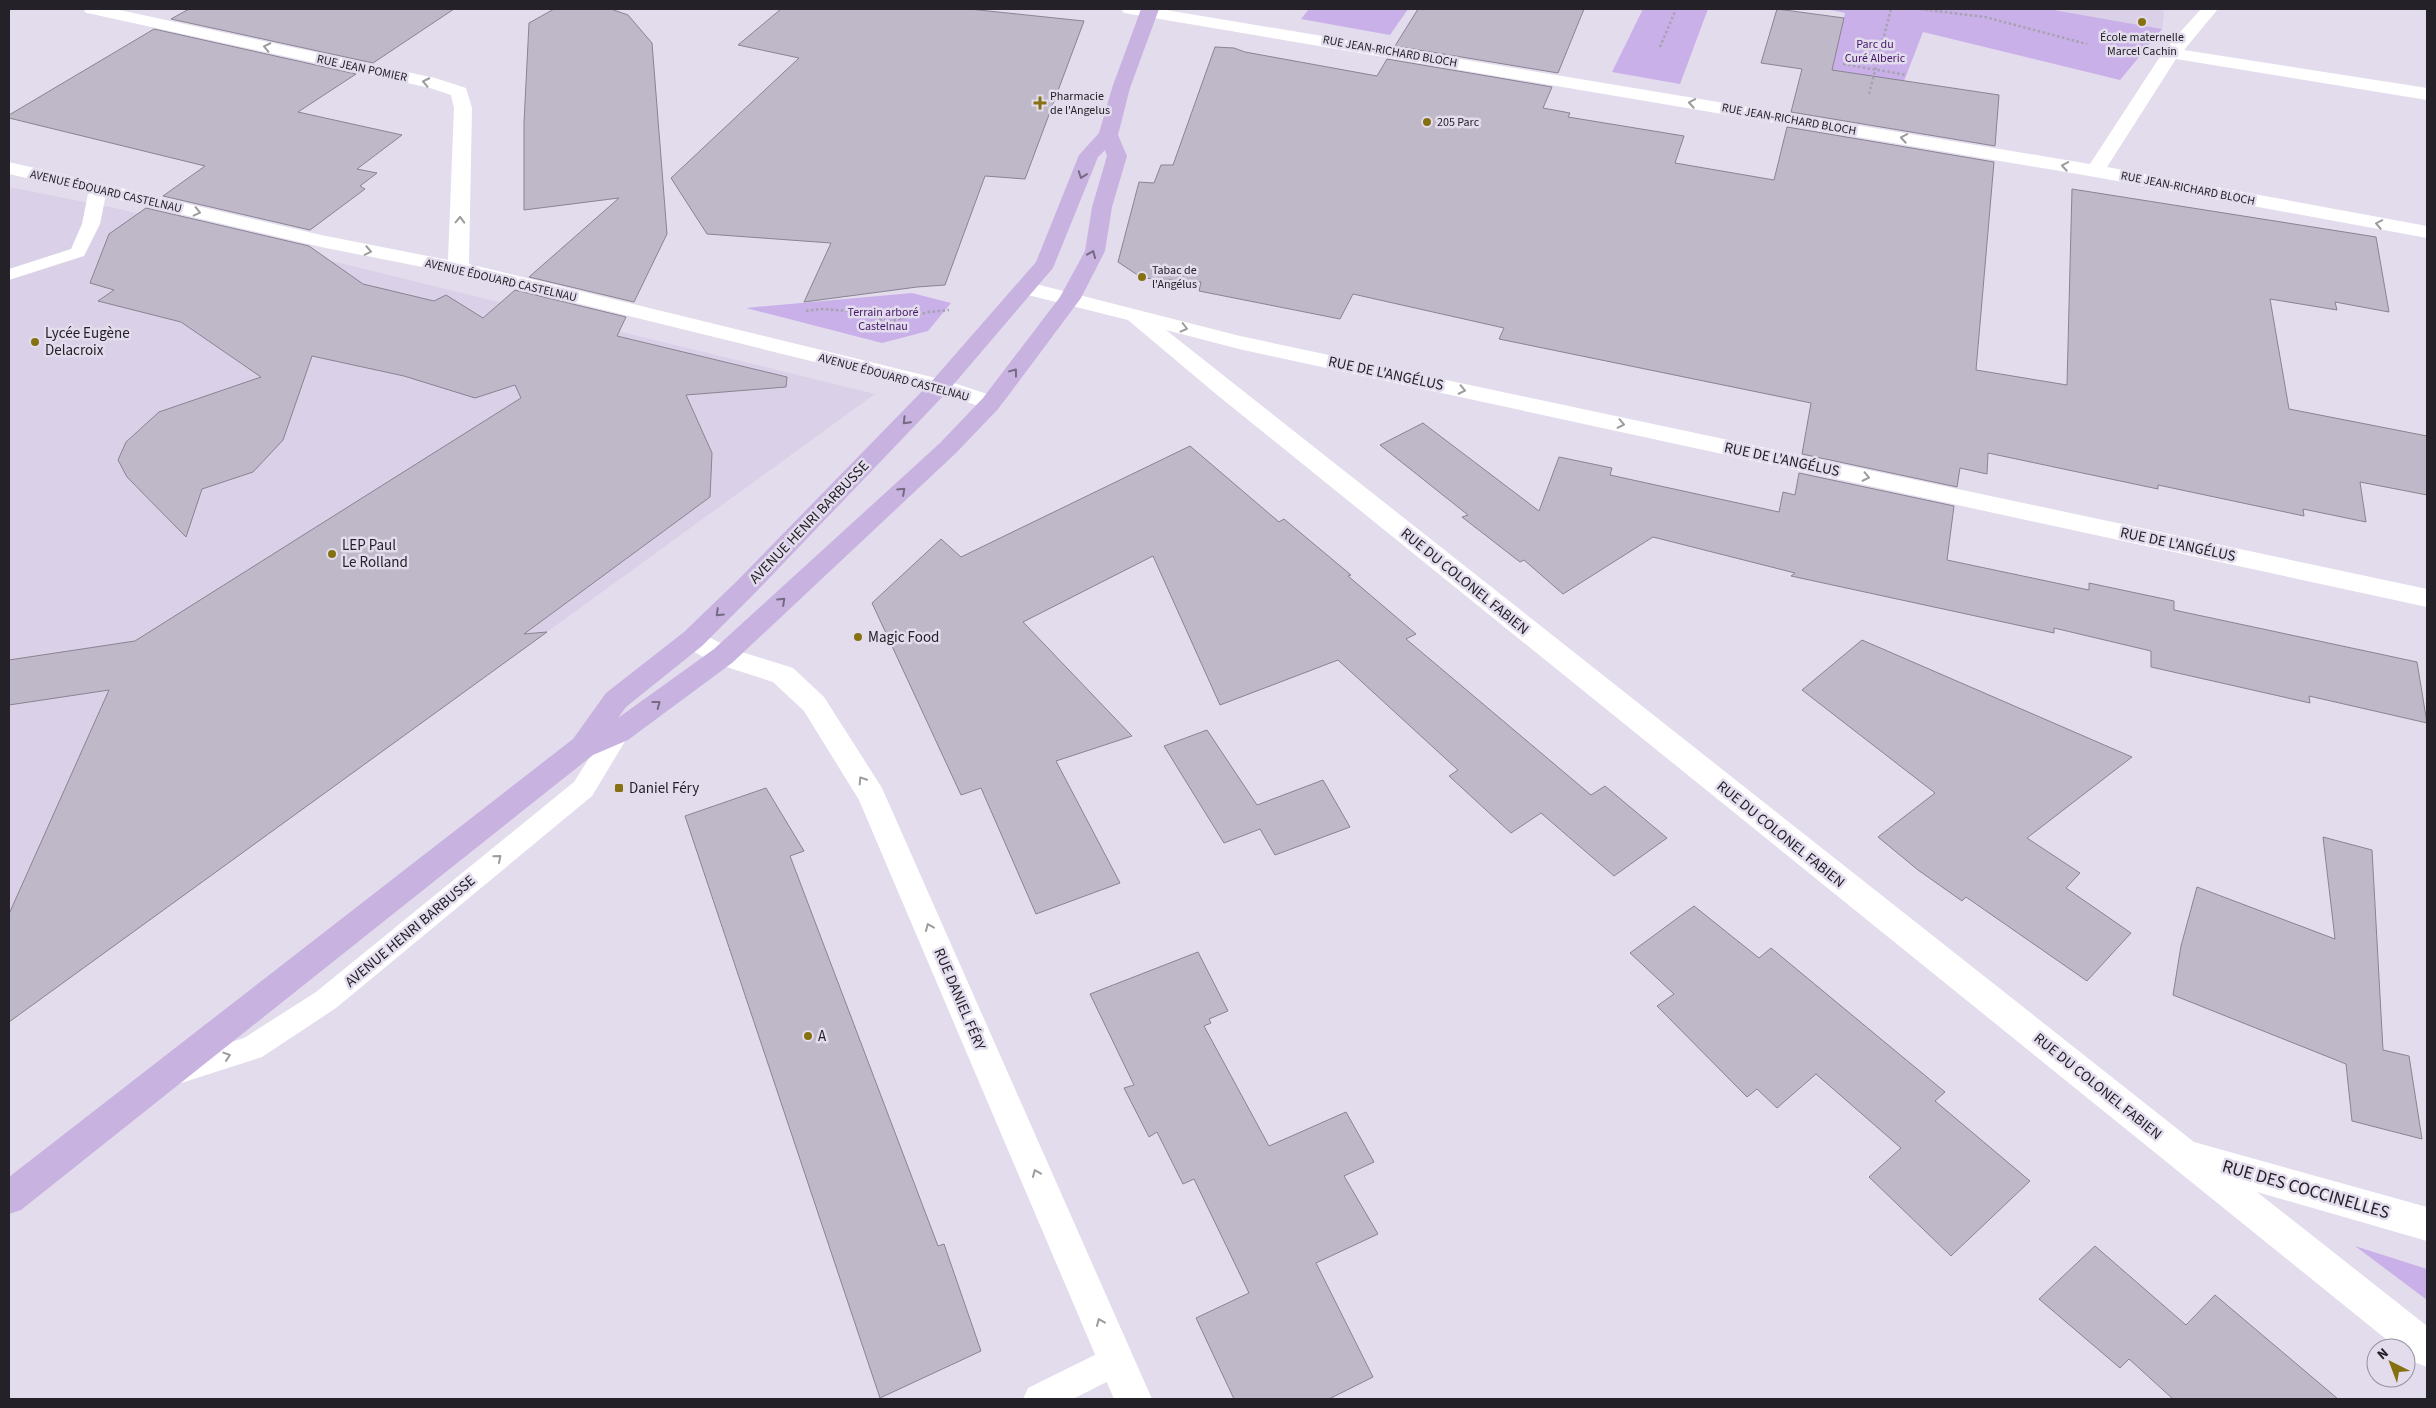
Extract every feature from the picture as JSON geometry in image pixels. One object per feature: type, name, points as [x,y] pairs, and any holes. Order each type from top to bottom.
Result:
[{"type":"main road","points":[[1108,135],[1121,88],[1150,10]]},
{"type":"main road","name":"AVENUE HENRI BARBUSSE","points":[[9,1198],[583,746],[616,700],[693,639],[746,587],[940,386],[1028,288],[1046,264],[1089,155],[1108,135],[1117,156],[1102,207],[1094,251],[1070,298],[990,403],[948,448],[723,656],[618,733],[583,746]]},
{"type":"street","name":"RUE JEAN POMIER","points":[[92,9],[435,84],[459,92],[463,108],[458,268]]},
{"type":"street","name":"RUE JEAN-RICHARD BLOCH","points":[[1130,9],[1150,10],[2095,171],[2427,232]]},
{"type":"street","points":[[2095,171],[2171,53],[2210,9]]},
{"type":"street","points":[[2171,53],[2427,94]]},
{"type":"street","name":"AVENUE ÉDOUARD CASTELNAU","points":[[9,168],[327,243],[458,268],[940,386],[990,403]]},
{"type":"street","name":"RUE DE L'ANGÉLUS","points":[[1028,288],[1238,342],[2427,598]]},
{"type":"street","name":"RUE DU COLONEL FABIEN","points":[[1137,317],[1224,389],[2427,1349]]},
{"type":"street","name":"RUE DANIEL FÉRY","points":[[693,639],[723,656],[782,675],[814,704],[872,796],[1133,1399]]},
{"type":"street","name":"RUE DES COCCINELLES","points":[[2184,1155],[2427,1224]]},
{"type":"lane","points":[[12,272],[78,252],[91,224],[98,189]]},
{"type":"lane","name":"AVENUE HENRI BARBUSSE","points":[[164,1076],[252,1048],[326,1000],[582,788],[618,733]]},
{"type":"lane","points":[[1039,1399],[1117,1360]]},
{"type":"path","points":[[1660,47],[1676,9]]},
{"type":"path","points":[[1862,131],[1874,69],[1891,9]]},
{"type":"path","points":[[1920,9],[1985,17],[2087,44]]},
{"type":"path","points":[[1843,64],[1907,75]]},
{"type":"path","points":[[742,338],[793,313],[821,309],[863,312],[887,322],[929,312],[943,312],[952,309]]},
{"type":"shaded area","name":"École maternelle Marcel Cachin","points":[[2048,9],[2163,9],[2164,14],[2162,29]]},
{"type":"shaded area","name":"LEP Paul Le Rolland","points":[[9,187],[115,208],[875,394],[9,1022]]},
{"type":"green space","points":[[1309,9],[1408,9],[1390,35],[1301,19]]},
{"type":"green space","points":[[1643,9],[1708,9],[1680,84],[1612,72]]},
{"type":"green space","name":"Parc du Curé Alberic","points":[[1826,9],[2048,9],[2162,29],[2120,80],[1923,32],[1904,81],[1824,102],[1845,13]]},
{"type":"green space","name":"Terrain arboré Castelnau","points":[[912,293],[951,303],[928,331],[882,343],[746,308]]},
{"type":"green space","points":[[2355,1246],[2427,1269],[2427,1300]]},
{"type":"building","points":[[189,9],[454,9],[373,63],[171,19]]},
{"type":"building","points":[[554,9],[611,9],[628,15],[652,43],[667,234],[634,302],[529,277],[619,198],[524,210],[524,123],[529,23]]},
{"type":"building","points":[[781,9],[969,9],[1084,21],[1025,179],[985,176],[945,285],[804,302],[831,243],[707,234],[671,178],[799,58],[738,45]]},
{"type":"building","points":[[1418,9],[1584,9],[1558,73],[1395,46]]},
{"type":"building","points":[[1777,9],[1844,18],[1832,70],[1999,95],[1995,146],[1791,112],[1802,69],[1761,63]]},
{"type":"building","points":[[154,29],[356,74],[298,112],[402,135],[357,169],[377,173],[360,186],[365,189],[310,230],[163,196],[205,166],[9,118],[9,115]]},
{"type":"building","points":[[1215,47],[1234,48],[1245,52],[1377,76],[1387,59],[1552,87],[1543,108],[1570,113],[1568,117],[1684,136],[1675,163],[1774,180],[1787,127],[1994,162],[1976,370],[2067,385],[2072,189],[2376,237],[2389,312],[2335,302],[2337,310],[2270,299],[2289,409],[2427,436],[2427,495],[2360,482],[2366,522],[2303,509],[2304,516],[2158,485],[2158,489],[1988,453],[1987,474],[1960,468],[1957,487],[1802,454],[1811,403],[1499,339],[1504,328],[1353,294],[1340,319],[1199,291],[1201,282],[1142,278],[1118,262],[1139,182],[1154,183],[1161,165],[1173,165]]},
{"type":"building","name":"LEP Paul Le Rolland","points":[[146,208],[309,246],[363,284],[434,301],[446,295],[483,318],[515,290],[626,317],[617,336],[787,377],[786,387],[686,395],[712,453],[710,497],[524,634],[547,632],[9,1022],[9,914],[109,690],[9,705],[9,660],[135,641],[521,398],[515,385],[475,398],[404,376],[312,356],[283,440],[253,472],[202,489],[186,537],[127,477],[118,460],[126,442],[159,412],[261,377],[181,322],[98,301],[114,290],[90,283],[109,234]]},
{"type":"building","points":[[1423,423],[1539,511],[1559,457],[1612,468],[1610,475],[1779,512],[1783,492],[1795,495],[1799,473],[1954,506],[1947,560],[2089,590],[2089,583],[2174,601],[2174,610],[2417,662],[2427,723],[2309,696],[2310,703],[2151,667],[2151,651],[2054,628],[2054,633],[1791,576],[1795,573],[1653,537],[1563,594],[1524,560],[1520,562],[1462,517],[1468,515],[1380,445]]},
{"type":"building","points":[[1190,446],[1279,522],[1284,519],[1351,575],[1348,576],[1416,634],[1406,639],[1591,795],[1605,786],[1667,838],[1614,876],[1541,813],[1511,833],[1449,776],[1458,770],[1338,660],[1220,705],[1153,556],[1023,622],[1132,736],[1056,761],[1120,883],[1036,914],[981,788],[961,795],[872,603],[941,539],[961,557]]},
{"type":"building","points":[[1862,640],[2132,757],[2027,838],[2080,873],[2066,888],[2131,933],[2087,981],[1966,897],[1962,901],[1918,870],[1878,837],[1935,793],[1802,690]]},
{"type":"building","points":[[1207,730],[1257,805],[1323,780],[1350,827],[1275,855],[1260,829],[1224,843],[1164,746]]},
{"type":"building","name":"A","points":[[766,788],[804,851],[790,856],[938,1246],[944,1244],[981,1351],[880,1398],[685,816]]},
{"type":"building","points":[[2323,837],[2372,850],[2383,1050],[2409,1056],[2422,1139],[2352,1121],[2346,1064],[2173,995],[2181,946],[2197,887],[2335,939]]},
{"type":"building","points":[[1694,906],[1759,958],[1771,948],[1945,1092],[1935,1101],[2030,1181],[1951,1256],[1869,1177],[1901,1148],[1816,1074],[1777,1108],[1757,1089],[1747,1097],[1657,1006],[1674,994],[1630,953]]},
{"type":"building","points":[[1198,952],[1228,1011],[1209,1019],[1211,1023],[1204,1026],[1269,1146],[1346,1112],[1374,1162],[1344,1176],[1378,1234],[1316,1263],[1373,1377],[1329,1399],[1234,1399],[1196,1318],[1249,1293],[1194,1179],[1183,1184],[1157,1132],[1149,1137],[1124,1088],[1134,1085],[1090,994]]},
{"type":"building","points":[[2095,1246],[2186,1325],[2215,1295],[2338,1399],[2173,1399],[2129,1359],[2120,1368],[2039,1299]]},
{"type":"place","name":"École maternelle Marcel Cachin","points":[[2142,22]]},
{"type":"place","name":"Pharmacie de l'Angelus","points":[[1040,103]]},
{"type":"place","name":"205 Parc","points":[[1427,122]]},
{"type":"place","name":"Tabac de l'Angélus","points":[[1142,277]]},
{"type":"place","name":"Lycée Eugène Delacroix","points":[[35,342]]},
{"type":"place","name":"LEP Paul Le Rolland","points":[[332,554]]},
{"type":"place","name":"Magic Food","points":[[858,637]]},
{"type":"place","name":"Daniel Féry","points":[[619,788]]},
{"type":"place","name":"A","points":[[808,1036]]}]
